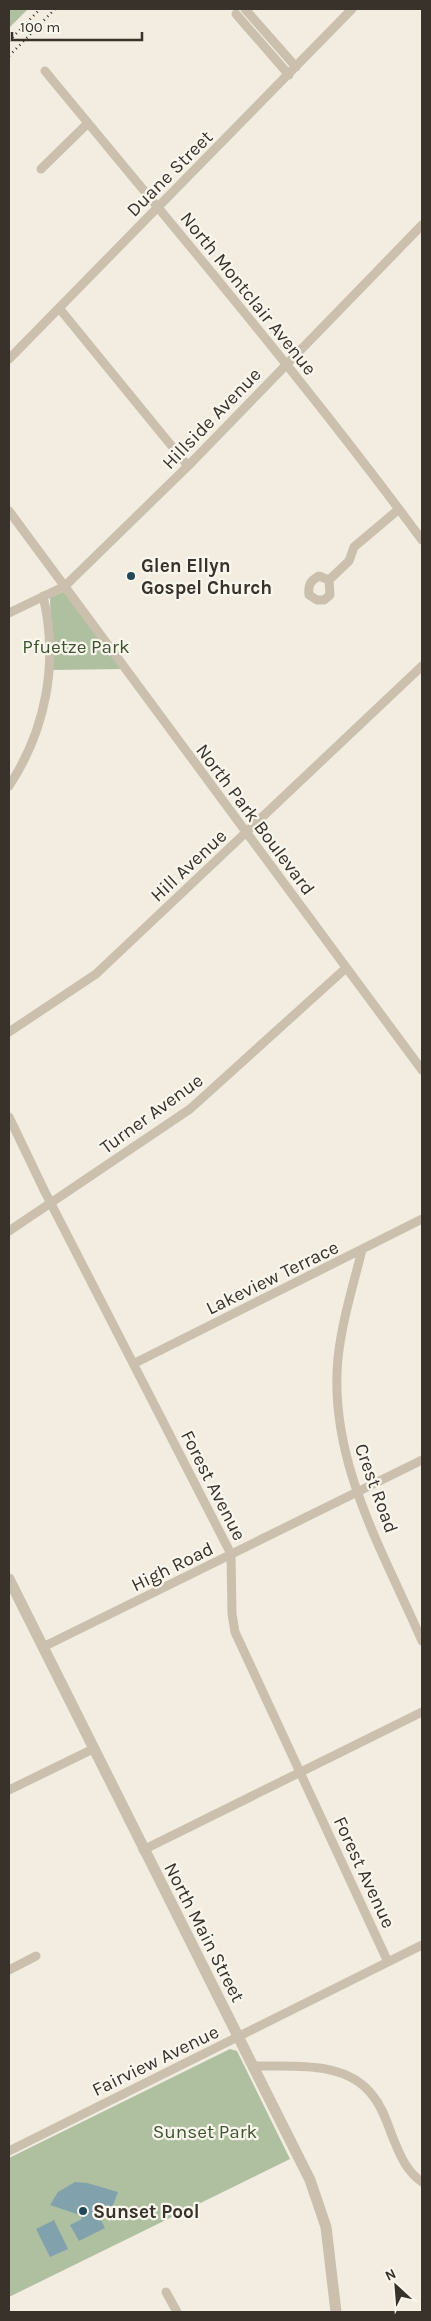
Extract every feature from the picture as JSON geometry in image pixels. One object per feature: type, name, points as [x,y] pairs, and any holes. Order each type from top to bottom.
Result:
[{"type":"street","points":[[245,9],[296,67]]},
{"type":"street","name":"Duane Street","points":[[9,359],[352,9]]},
{"type":"street","points":[[236,14],[289,75]]},
{"type":"street","name":"North Montclair Avenue","points":[[45,71],[159,207],[286,364],[376,476],[422,540]]},
{"type":"street","points":[[41,169],[88,123]]},
{"type":"street","name":"Hillside Avenue","points":[[9,613],[65,586],[188,466],[422,225]]},
{"type":"street","points":[[59,308],[188,466]]},
{"type":"street","points":[[329,580],[349,561],[354,547],[399,508]]},
{"type":"street","name":"North Park Boulevard","points":[[9,511],[422,1070]]},
{"type":"street","points":[[9,786],[37,733],[46,698],[50,673],[50,632],[43,596]]},
{"type":"street","name":"Hill Avenue","points":[[9,1032],[96,974],[422,666]]},
{"type":"street","name":"Turner Avenue","points":[[9,1231],[190,1109],[346,968]]},
{"type":"street","name":"Forest Avenue","points":[[9,1116],[50,1202],[135,1363],[231,1554],[232,1614],[235,1632],[388,1962]]},
{"type":"street","name":"Lakeview Terrace","points":[[135,1363],[422,1219]]},
{"type":"street","name":"Crest Road","points":[[362,1250],[341,1336],[337,1387],[341,1435],[351,1477],[422,1641]]},
{"type":"street","name":"High Road","points":[[43,1647],[422,1460]]},
{"type":"street","name":"North Main Street","points":[[9,1580],[310,2180],[327,2233],[336,2312]]},
{"type":"street","points":[[143,1850],[422,1712]]},
{"type":"street","points":[[9,1790],[93,1749]]},
{"type":"street","name":"Fairview Avenue","points":[[9,2151],[422,1945]]},
{"type":"street","points":[[9,1970],[36,1956]]},
{"type":"street","points":[[254,2066],[330,2070],[347,2074],[360,2082],[372,2094],[383,2113],[401,2158],[422,2182]]},
{"type":"street","points":[[166,2292],[177,2312]]},
{"type":"green space","points":[[9,9],[28,9],[9,28]]},
{"type":"green space","name":"Pfuetze Park","points":[[65,591],[123,669],[52,670],[50,598]]},
{"type":"green space","name":"Sunset Park","points":[[230,2049],[237,2051],[290,2159],[9,2297],[9,2158]]},
{"type":"water","name":"Sunset Pool","points":[[75,2182],[87,2183],[118,2192],[112,2208],[96,2204],[95,2208],[105,2228],[79,2241],[70,2225],[82,2219],[80,2215],[50,2205],[58,2192]]},
{"type":"water","points":[[54,2220],[68,2249],[50,2257],[36,2229]]},
{"type":"railway","points":[[9,41],[40,9]]},
{"type":"railway","points":[[9,56],[55,9]]},
{"type":"place","name":"Glen Ellyn Gospel Church","points":[[131,576]]},
{"type":"place","name":"Sunset Pool","points":[[83,2211]]}]
